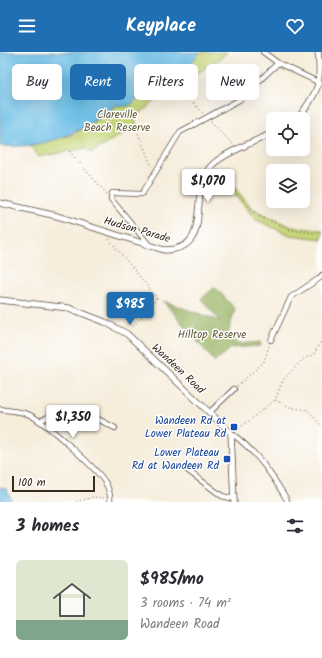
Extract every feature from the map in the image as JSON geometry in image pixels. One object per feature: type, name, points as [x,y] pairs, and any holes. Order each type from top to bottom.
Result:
[{"type":"street","points":[[263,52],[278,63],[320,83]]},
{"type":"street","points":[[302,112],[320,83],[322,70],[318,52]]},
{"type":"street","points":[[150,246],[111,199],[112,193],[142,194],[180,132],[239,100],[278,63]]},
{"type":"street","points":[[213,164],[266,136]]},
{"type":"street","name":"Hudson Parade","points":[[0,204],[50,214],[164,250],[178,250],[188,245],[196,231],[200,190],[206,173],[213,164]]},
{"type":"street","points":[[271,340],[291,297],[320,278],[322,275]]},
{"type":"street","name":"Wandeen Road","points":[[0,300],[69,308],[105,322],[127,334],[232,434],[250,447],[261,460],[287,500]]},
{"type":"street","points":[[210,412],[234,389]]},
{"type":"street","points":[[0,409],[29,414],[39,421],[95,470],[107,484],[111,500]]},
{"type":"street","points":[[39,421],[53,415],[96,418],[115,428]]},
{"type":"street","points":[[187,470],[222,496],[234,500],[232,434]]},
{"type":"path","points":[[135,126],[155,173]]},
{"type":"path","points":[[69,151],[107,194],[111,195]]},
{"type":"path","points":[[213,164],[251,211],[258,216],[291,230],[322,234]]},
{"type":"path","points":[[102,230],[157,298],[127,334]]},
{"type":"path","points":[[232,434],[275,400],[283,380],[302,360],[314,354],[322,339]]},
{"type":"path","points":[[234,389],[264,362],[271,340]]},
{"type":"path","points":[[275,400],[293,408],[308,410],[322,427]]},
{"type":"path","points":[[76,502],[94,497],[111,500]]},
{"type":"green space","name":"Clareville Beach Reserve","points":[[199,52],[227,52],[212,64],[206,64],[206,68],[198,72],[198,64],[188,64]]},
{"type":"green space","name":"Clareville Beach Reserve","points":[[136,100],[157,100],[134,119],[137,125],[91,153],[86,148],[39,157],[30,145],[72,135],[100,118],[117,105],[132,104]]},
{"type":"green space","points":[[218,169],[253,209],[292,227],[322,230],[322,239],[290,235],[256,220],[214,170]]},
{"type":"green space","name":"Hilltop Reserve","points":[[215,287],[235,309],[228,334],[238,344],[260,342],[261,346],[231,348],[215,362],[163,301],[220,321],[201,299]]},
{"type":"water","points":[[0,52],[199,52],[199,54],[190,64],[134,64],[135,101],[128,106],[116,105],[90,124],[76,131],[48,142],[33,145],[0,146]]},
{"type":"water","points":[[0,487],[7,489],[12,502],[0,502]]},
{"type":"place","name":"Wandeen Rd at Lower Plateau Rd","points":[[234,427]]},
{"type":"place","name":"Lower Plateau Rd at Wandeen Rd","points":[[227,459]]}]
